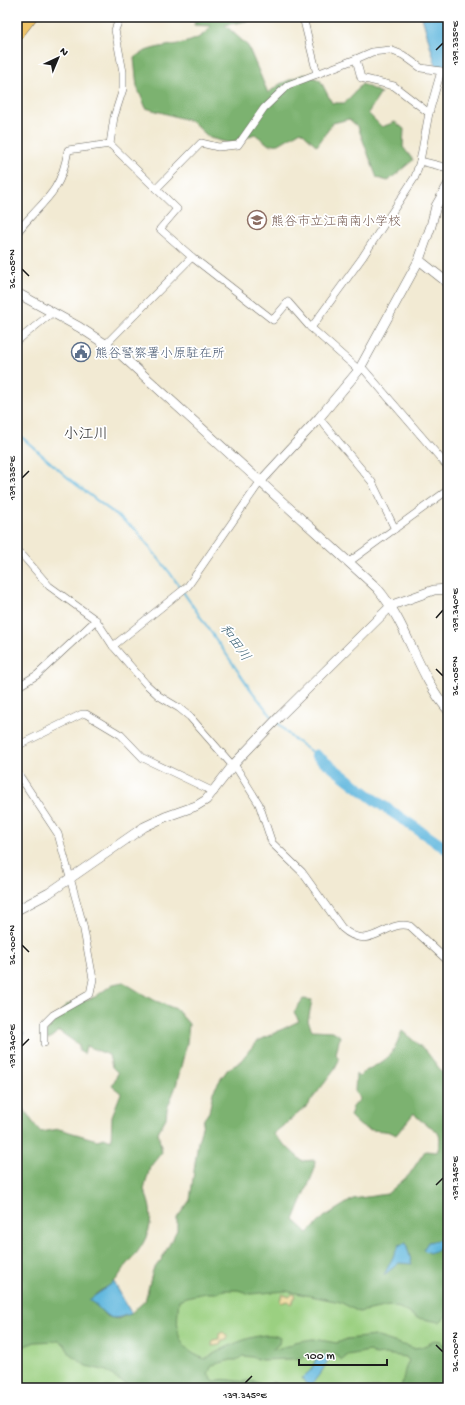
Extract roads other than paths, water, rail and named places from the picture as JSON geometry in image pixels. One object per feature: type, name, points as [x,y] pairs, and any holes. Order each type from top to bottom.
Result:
[{"type":"main road","points":[[17,35],[31,17]]},
{"type":"street","points":[[110,144],[114,117],[123,89],[123,72],[115,30],[120,17]]},
{"type":"street","points":[[303,17],[318,74]]},
{"type":"street","points":[[156,189],[200,143],[218,147],[238,145],[264,108],[288,86],[372,52],[390,50],[403,55],[422,68],[444,71],[430,113],[420,161],[415,177],[367,251],[311,328]]},
{"type":"street","points":[[356,59],[361,78],[394,86],[430,113]]},
{"type":"street","points":[[110,144],[177,209],[160,229],[192,257],[273,320],[288,302],[311,328],[360,368],[448,467]]},
{"type":"street","points":[[17,233],[24,222],[55,188],[66,160],[68,150],[110,144]]},
{"type":"street","points":[[420,161],[448,168]]},
{"type":"street","points":[[113,646],[182,591],[260,482],[319,418],[360,368],[419,260],[431,226],[436,206],[448,185]]},
{"type":"street","points":[[106,344],[192,257]]},
{"type":"street","points":[[419,260],[448,283]]},
{"type":"street","points":[[17,293],[53,312],[106,344],[144,376],[377,588],[392,605],[434,690],[448,710]]},
{"type":"street","points":[[17,341],[53,312]]},
{"type":"street","points":[[319,418],[372,482],[395,529]]},
{"type":"street","points":[[349,562],[448,490]]},
{"type":"street","points":[[17,551],[24,556],[49,586],[96,620],[113,646],[159,696],[179,708],[190,717],[234,765],[258,804],[272,843],[306,878],[342,928],[351,936],[362,938],[372,937],[403,924],[410,926],[448,961]]},
{"type":"street","points":[[17,910],[49,893],[144,828],[165,817],[196,806],[214,792],[234,765],[272,724],[392,605],[434,590],[448,589]]},
{"type":"street","points":[[17,687],[43,670],[96,620]]},
{"type":"street","points":[[17,746],[82,714],[86,714],[121,735],[139,755],[214,792]]},
{"type":"street","points":[[17,772],[56,830],[71,877],[83,925],[93,979],[90,994],[53,1015],[44,1024],[44,1043]]},
{"type":"water","points":[[422,17],[448,17],[448,67],[436,66]]},
{"type":"water","points":[[17,1033],[24,1033],[17,1069]]},
{"type":"water","points":[[448,1236],[448,1245],[430,1253],[423,1250],[428,1242],[444,1239]]},
{"type":"water","points":[[406,1243],[412,1264],[399,1263],[384,1275],[399,1245]]},
{"type":"water","points":[[114,1282],[131,1313],[116,1318],[111,1318],[89,1300]]},
{"type":"water","points":[[325,1355],[330,1357],[322,1371],[312,1384],[306,1384],[302,1378],[311,1370],[316,1359]]},
{"type":"waterway","name":"和田川","points":[[17,433],[74,483],[136,530],[170,573],[251,690],[273,718]]},
{"type":"waterway","name":"和田川","points":[[278,723],[292,738],[316,755]]},
{"type":"waterway","name":"和田川","points":[[316,755],[376,801],[448,850]]},
{"type":"place","name":"熊谷市立江南南小学校","points":[[257,220]]},
{"type":"place","name":"熊谷警察署小原駐在所","points":[[81,352]]},
{"type":"district","name":"小江川","points":[[86,433]]}]
